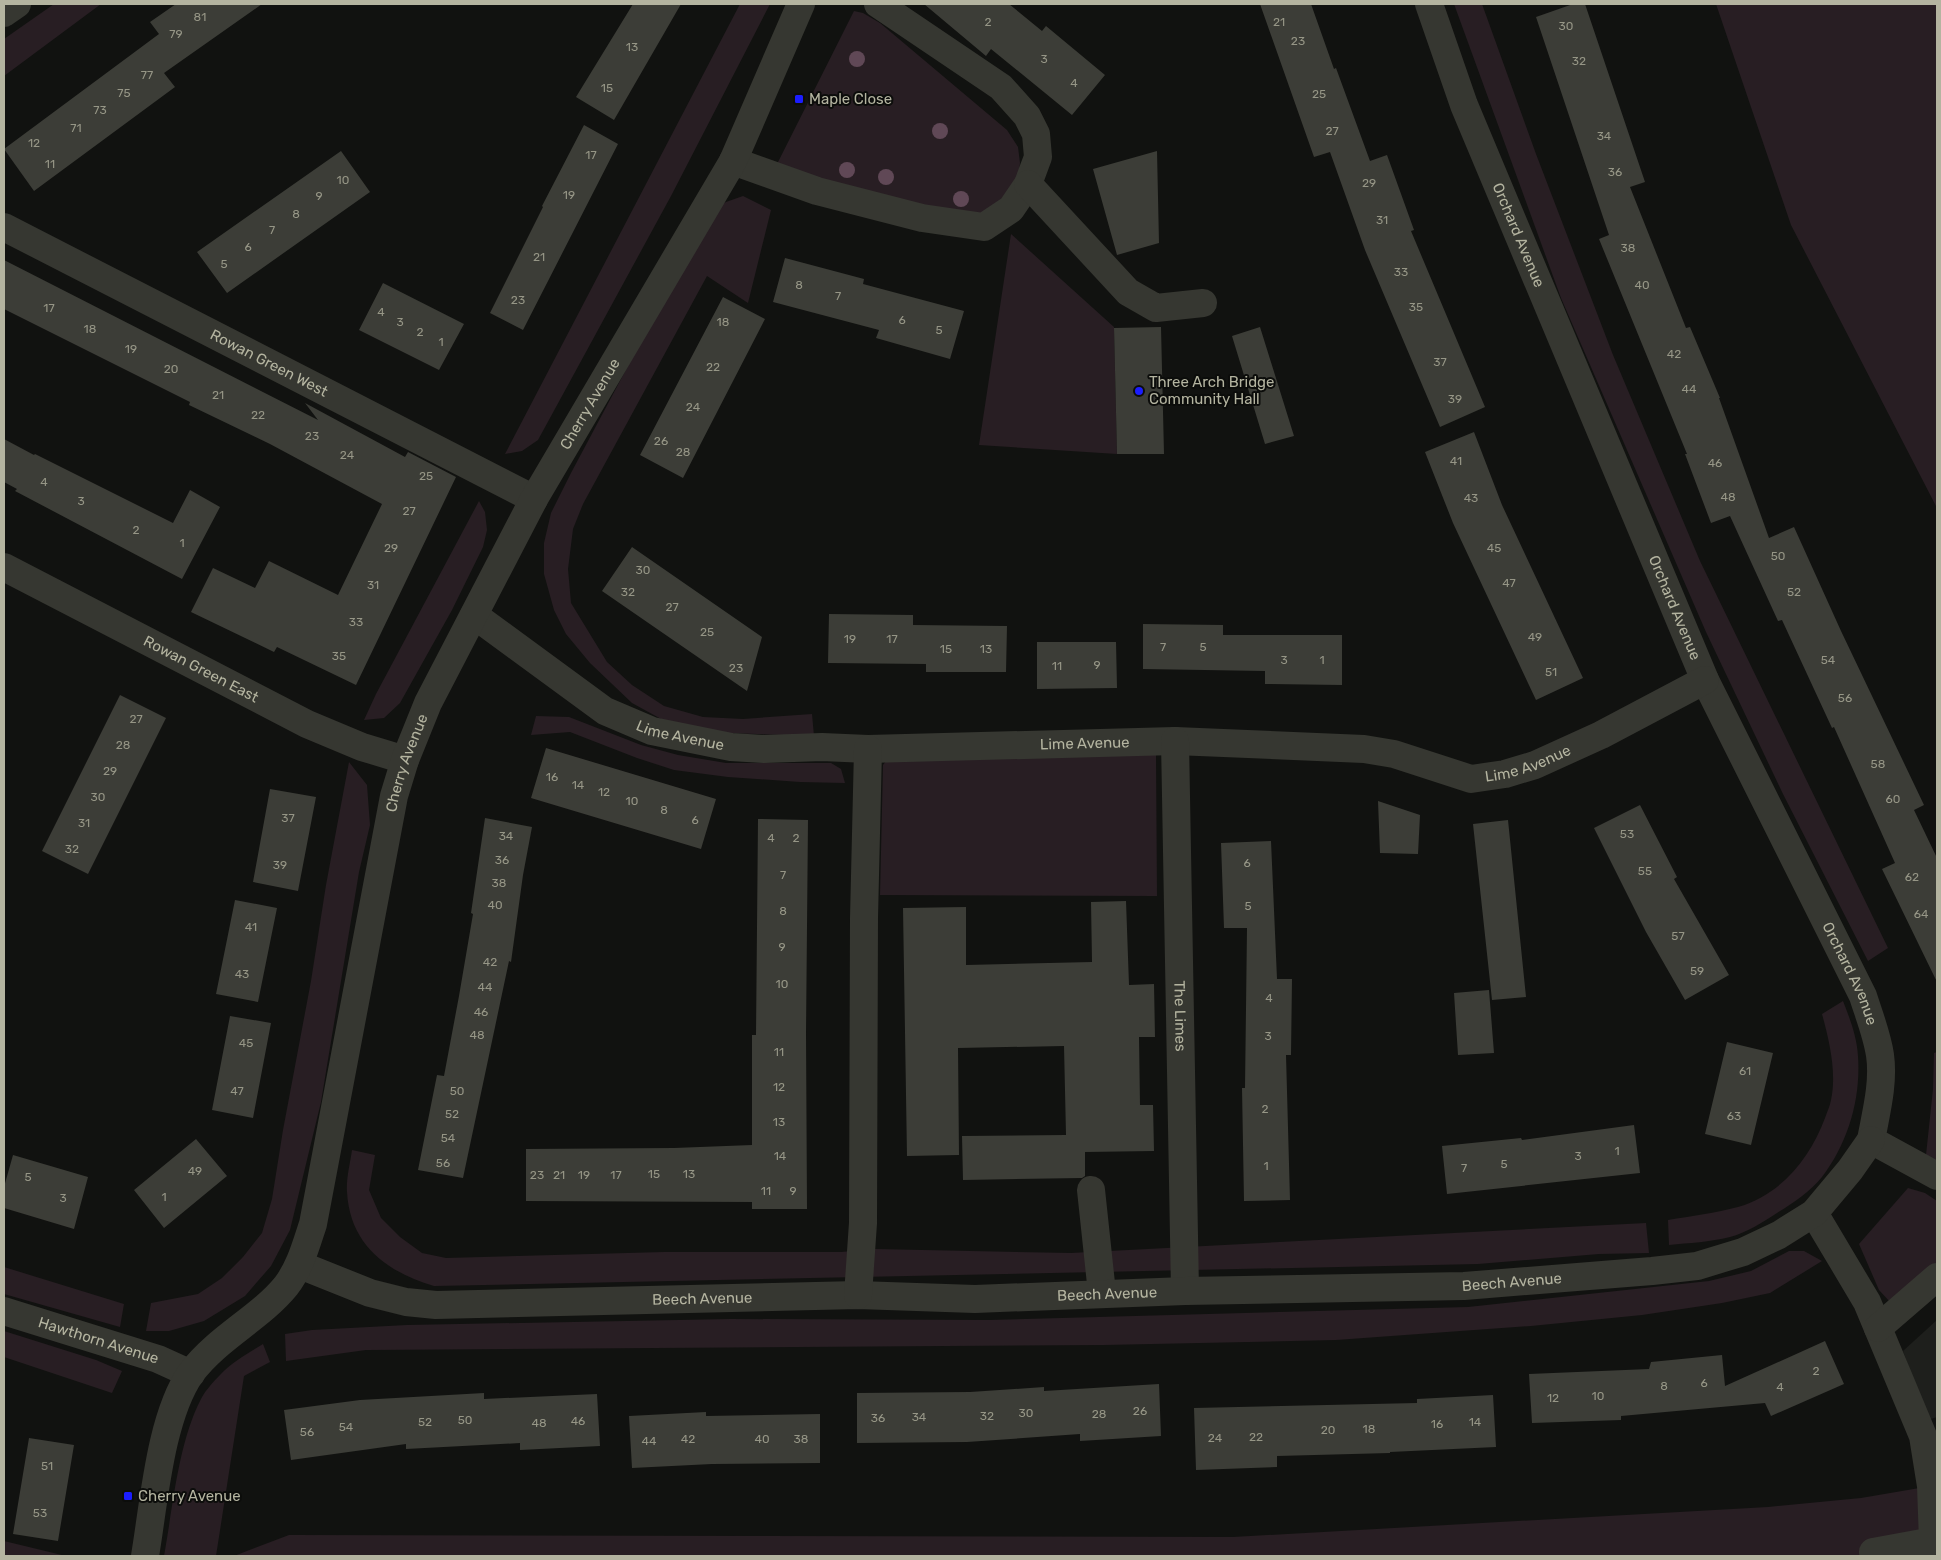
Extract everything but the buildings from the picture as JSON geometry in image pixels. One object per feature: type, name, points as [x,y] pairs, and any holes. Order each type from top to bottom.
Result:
[{"type":"street","points":[[4,14],[17,4]]},
{"type":"street","name":"Cherry Avenue","points":[[145,1556],[164,1440],[176,1402],[191,1374],[218,1345],[286,1286],[300,1265],[314,1224],[394,796],[405,760],[428,703],[534,499],[733,161],[801,4]]},
{"type":"street","points":[[733,161],[826,193],[922,218],[984,227],[1011,209],[1028,184],[1038,157],[1036,134],[1027,116],[1001,87],[878,4]]},
{"type":"street","name":"Orchard Avenue","points":[[1429,4],[1464,105],[1705,680],[1863,996],[1880,1057],[1880,1091],[1871,1140]]},
{"type":"street","points":[[1028,184],[1128,292],[1156,308],[1203,303]]},
{"type":"street","name":"Rowan Green West","points":[[4,227],[534,499]]},
{"type":"street","name":"Rowan Green East","points":[[4,567],[307,724],[362,747],[405,760]]},
{"type":"street","name":"Lime Avenue","points":[[474,615],[605,710],[652,731],[731,747],[764,749],[868,749],[1175,741],[1364,749],[1394,754],[1471,778],[1505,774],[1535,765],[1601,735],[1705,680]]},
{"type":"street","name":"The Limes","points":[[1175,741],[1185,1291]]},
{"type":"street","points":[[858,1295],[863,1223],[864,918],[868,749]]},
{"type":"street","points":[[1871,1140],[1937,1176]]},
{"type":"street","name":"Beech Avenue","points":[[300,1265],[370,1293],[406,1302],[436,1305],[858,1295],[975,1299],[1185,1291],[1464,1286],[1688,1267],[1743,1252],[1779,1235],[1814,1213],[1850,1170],[1871,1140]]},
{"type":"street","points":[[1091,1190],[1102,1294]]},
{"type":"street","points":[[1814,1213],[1867,1302],[1923,1436],[1931,1486],[1933,1541],[1873,1552]]},
{"type":"street","points":[[1878,1328],[1937,1277]]},
{"type":"street","name":"Hawthorn Avenue","points":[[4,1311],[158,1359],[191,1374]]},
{"type":"shaded area","points":[[54,4],[101,4],[4,76],[4,39]]},
{"type":"shaded area","points":[[740,4],[770,4],[671,196],[538,440],[522,451],[505,454]]},
{"type":"shaded area","points":[[1454,4],[1482,4],[1536,154],[1613,355],[1700,561],[1888,948],[1868,961],[1783,794],[1706,632],[1561,298]]},
{"type":"shaded area","points":[[1716,4],[1937,4],[1937,508],[1791,225]]},
{"type":"shaded area","points":[[854,11],[863,13],[880,23],[1007,130],[1018,147],[1020,163],[1018,182],[1012,195],[965,223],[774,170]]},
{"type":"shaded area","points":[[743,196],[771,210],[748,303],[707,276],[583,504],[573,529],[568,569],[571,603],[607,662],[632,685],[664,706],[703,717],[743,719],[812,714],[814,736],[728,733],[663,720],[632,703],[590,663],[566,634],[554,610],[544,574],[544,543],[551,513],[571,473],[710,212],[726,202]]},
{"type":"shaded area","points":[[1011,234],[1114,327],[1117,454],[979,445]]},
{"type":"shaded area","points":[[479,501],[485,512],[487,530],[483,547],[452,610],[400,703],[384,718],[364,720],[376,694]]},
{"type":"shaded area","points":[[536,716],[569,717],[641,745],[678,755],[726,763],[831,763],[841,769],[845,783],[728,777],[674,770],[570,732],[531,735]]},
{"type":"shaded area","points":[[1156,755],[1157,896],[880,895],[883,765],[890,756]]},
{"type":"shaded area","points":[[349,762],[367,785],[370,825],[359,872],[321,1102],[290,1230],[271,1266],[245,1296],[204,1321],[169,1331],[146,1331],[151,1303],[198,1294],[222,1278],[243,1257],[262,1233],[272,1199]]},
{"type":"shaded area","points":[[1843,1001],[1851,1021],[1856,1042],[1858,1056],[1857,1088],[1855,1104],[1846,1135],[1822,1177],[1812,1188],[1795,1201],[1742,1233],[1715,1240],[1669,1245],[1668,1220],[1712,1213],[1754,1201],[1781,1184],[1802,1160],[1819,1133],[1830,1104],[1833,1089],[1833,1067],[1822,1014]]},
{"type":"shaded area","points":[[1937,1052],[1937,1160],[1926,1155],[1933,1089],[1934,1053]]},
{"type":"shaded area","points":[[352,1150],[375,1155],[369,1190],[381,1218],[400,1237],[422,1253],[446,1258],[664,1252],[841,1252],[875,1249],[1071,1253],[1646,1223],[1649,1253],[1599,1254],[1478,1264],[434,1286],[401,1273],[374,1254],[363,1241],[355,1227],[347,1192]]},
{"type":"shaded area","points":[[1908,1188],[1925,1193],[1937,1201],[1937,1265],[1890,1302],[1879,1290],[1859,1244]]},
{"type":"shaded area","points":[[1789,1251],[1804,1251],[1822,1261],[1770,1293],[1722,1303],[1642,1315],[1531,1326],[1336,1340],[1104,1345],[366,1350],[286,1361],[285,1334],[312,1330],[407,1325],[731,1319],[989,1320],[1468,1307],[1709,1281],[1751,1271]]},
{"type":"shaded area","points":[[4,1267],[124,1304],[120,1327],[4,1294]]},
{"type":"shaded area","points":[[1937,1320],[1937,1417],[1928,1420],[1903,1351]]},
{"type":"shaded area","points":[[4,1331],[96,1360],[122,1371],[112,1393],[4,1357]]},
{"type":"shaded area","points":[[263,1344],[270,1362],[244,1376],[216,1556],[164,1556],[182,1455],[193,1416],[209,1387],[225,1370]]},
{"type":"shaded area","points":[[1937,1485],[1937,1556],[234,1556],[289,1535],[1233,1537],[1768,1507],[1861,1498]]},
{"type":"shaded area","points":[[4,1541],[66,1556],[4,1556]]},
{"type":"place","name":"Maple Close","points":[[799,99]]},
{"type":"place","name":"Three Arch Bridge Community Hall","points":[[1139,391]]},
{"type":"place","name":"Cherry Avenue","points":[[128,1496]]}]
